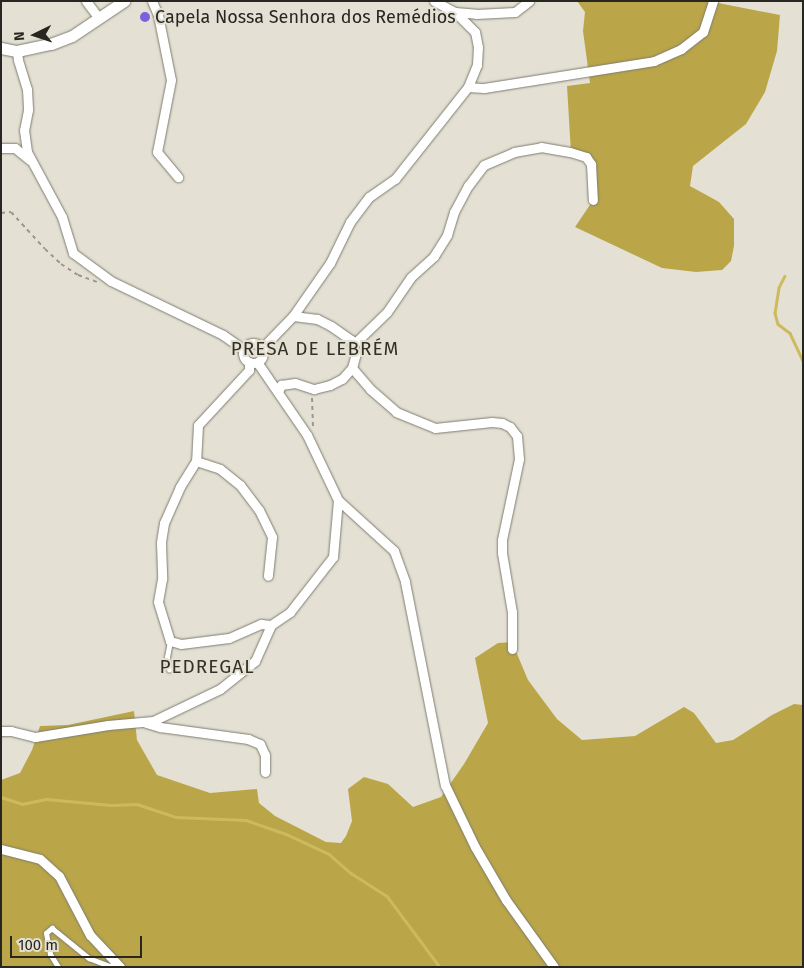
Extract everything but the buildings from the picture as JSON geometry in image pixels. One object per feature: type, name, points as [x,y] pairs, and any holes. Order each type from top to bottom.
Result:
[{"type":"street","points":[[86,1],[98,17]]},
{"type":"street","points":[[1,48],[17,51],[51,44],[72,36],[124,1]]},
{"type":"street","points":[[152,1],[160,24],[172,80],[157,152],[178,177]]},
{"type":"street","points":[[262,348],[293,316],[330,263],[350,222],[369,197],[395,178],[468,87],[477,65],[478,47],[475,32],[455,12],[434,1]]},
{"type":"street","points":[[455,12],[476,14],[514,12],[529,1]]},
{"type":"street","points":[[468,87],[484,88],[654,61],[681,49],[703,32],[713,1]]},
{"type":"street","points":[[17,51],[27,89],[28,110],[24,130],[27,152],[62,217],[73,253],[111,281],[224,335],[243,349]]},
{"type":"street","points":[[353,345],[387,312],[411,276],[434,256],[447,235],[454,212],[468,186],[484,165],[514,152],[541,147],[570,152],[586,158],[591,164],[593,200]]},
{"type":"street","points":[[1,148],[15,148],[33,161]]},
{"type":"street","points":[[278,392],[281,385],[295,383],[314,389],[330,385],[342,379],[352,368],[356,353],[351,340],[331,326],[317,319],[293,316]]},
{"type":"street","points":[[270,625],[262,624],[229,638],[181,644],[170,641],[158,602],[162,579],[161,543],[164,523],[180,487],[196,460],[198,425],[249,370],[253,362],[263,354],[262,348],[254,342],[248,344],[243,349],[243,355],[253,362],[278,392],[306,435],[338,500],[394,551],[405,582],[445,785],[476,848],[506,900],[554,967]]},
{"type":"street","points":[[352,368],[370,389],[396,412],[436,428],[492,422],[502,423],[510,427],[517,436],[519,459],[502,553],[512,612],[512,649]]},
{"type":"street","points":[[196,460],[220,469],[240,485],[259,510],[272,538],[268,576]]},
{"type":"street","points":[[1,730],[35,737],[108,725],[153,721],[220,689],[255,661],[270,625],[290,612],[332,557],[338,500]]},
{"type":"street","points":[[144,722],[160,728],[204,731],[217,736],[248,739],[260,744],[265,755],[265,772]]},
{"type":"street","points":[[1,848],[40,859],[59,876],[90,935],[120,966]]},
{"type":"lane","points":[[169,670],[167,657],[170,641]]},
{"type":"lane","points":[[58,967],[50,954],[46,933],[52,928],[89,958],[110,966],[120,966]]},
{"type":"path","points":[[1,213],[11,212],[45,249],[78,276],[90,281],[111,281]]},
{"type":"path","points":[[306,435],[313,430],[314,420],[311,405],[314,389]]},
{"type":"shaded area","points":[[577,1],[708,1],[780,15],[777,51],[765,92],[746,124],[693,166],[690,186],[719,202],[734,219],[734,246],[731,261],[722,270],[696,272],[662,268],[575,227],[596,196],[593,159],[571,153],[567,86],[590,83],[583,31],[585,12]]},
{"type":"shaded area","points":[[512,642],[528,680],[557,719],[582,740],[635,736],[684,707],[694,713],[716,743],[733,740],[772,715],[794,704],[803,705],[803,967],[1,967],[1,780],[20,773],[32,750],[40,726],[68,725],[134,711],[137,740],[157,775],[210,793],[257,789],[259,803],[275,816],[326,842],[341,843],[352,821],[348,789],[364,777],[388,784],[413,807],[441,797],[464,764],[488,723],[475,658],[498,643]]},
{"type":"waterway","points":[[785,276],[779,288],[775,313],[778,324],[790,333],[803,361]]},
{"type":"waterway","points":[[1,797],[22,804],[46,799],[111,805],[137,804],[176,817],[246,820],[286,834],[329,854],[351,873],[387,896],[440,967]]},
{"type":"place","name":"Capela Nossa Senhora dos Remédios","points":[[145,17]]},
{"type":"district","name":"PRESA DE LEBRÉM","points":[[315,349]]},
{"type":"district","name":"PEDREGAL","points":[[207,667]]}]
